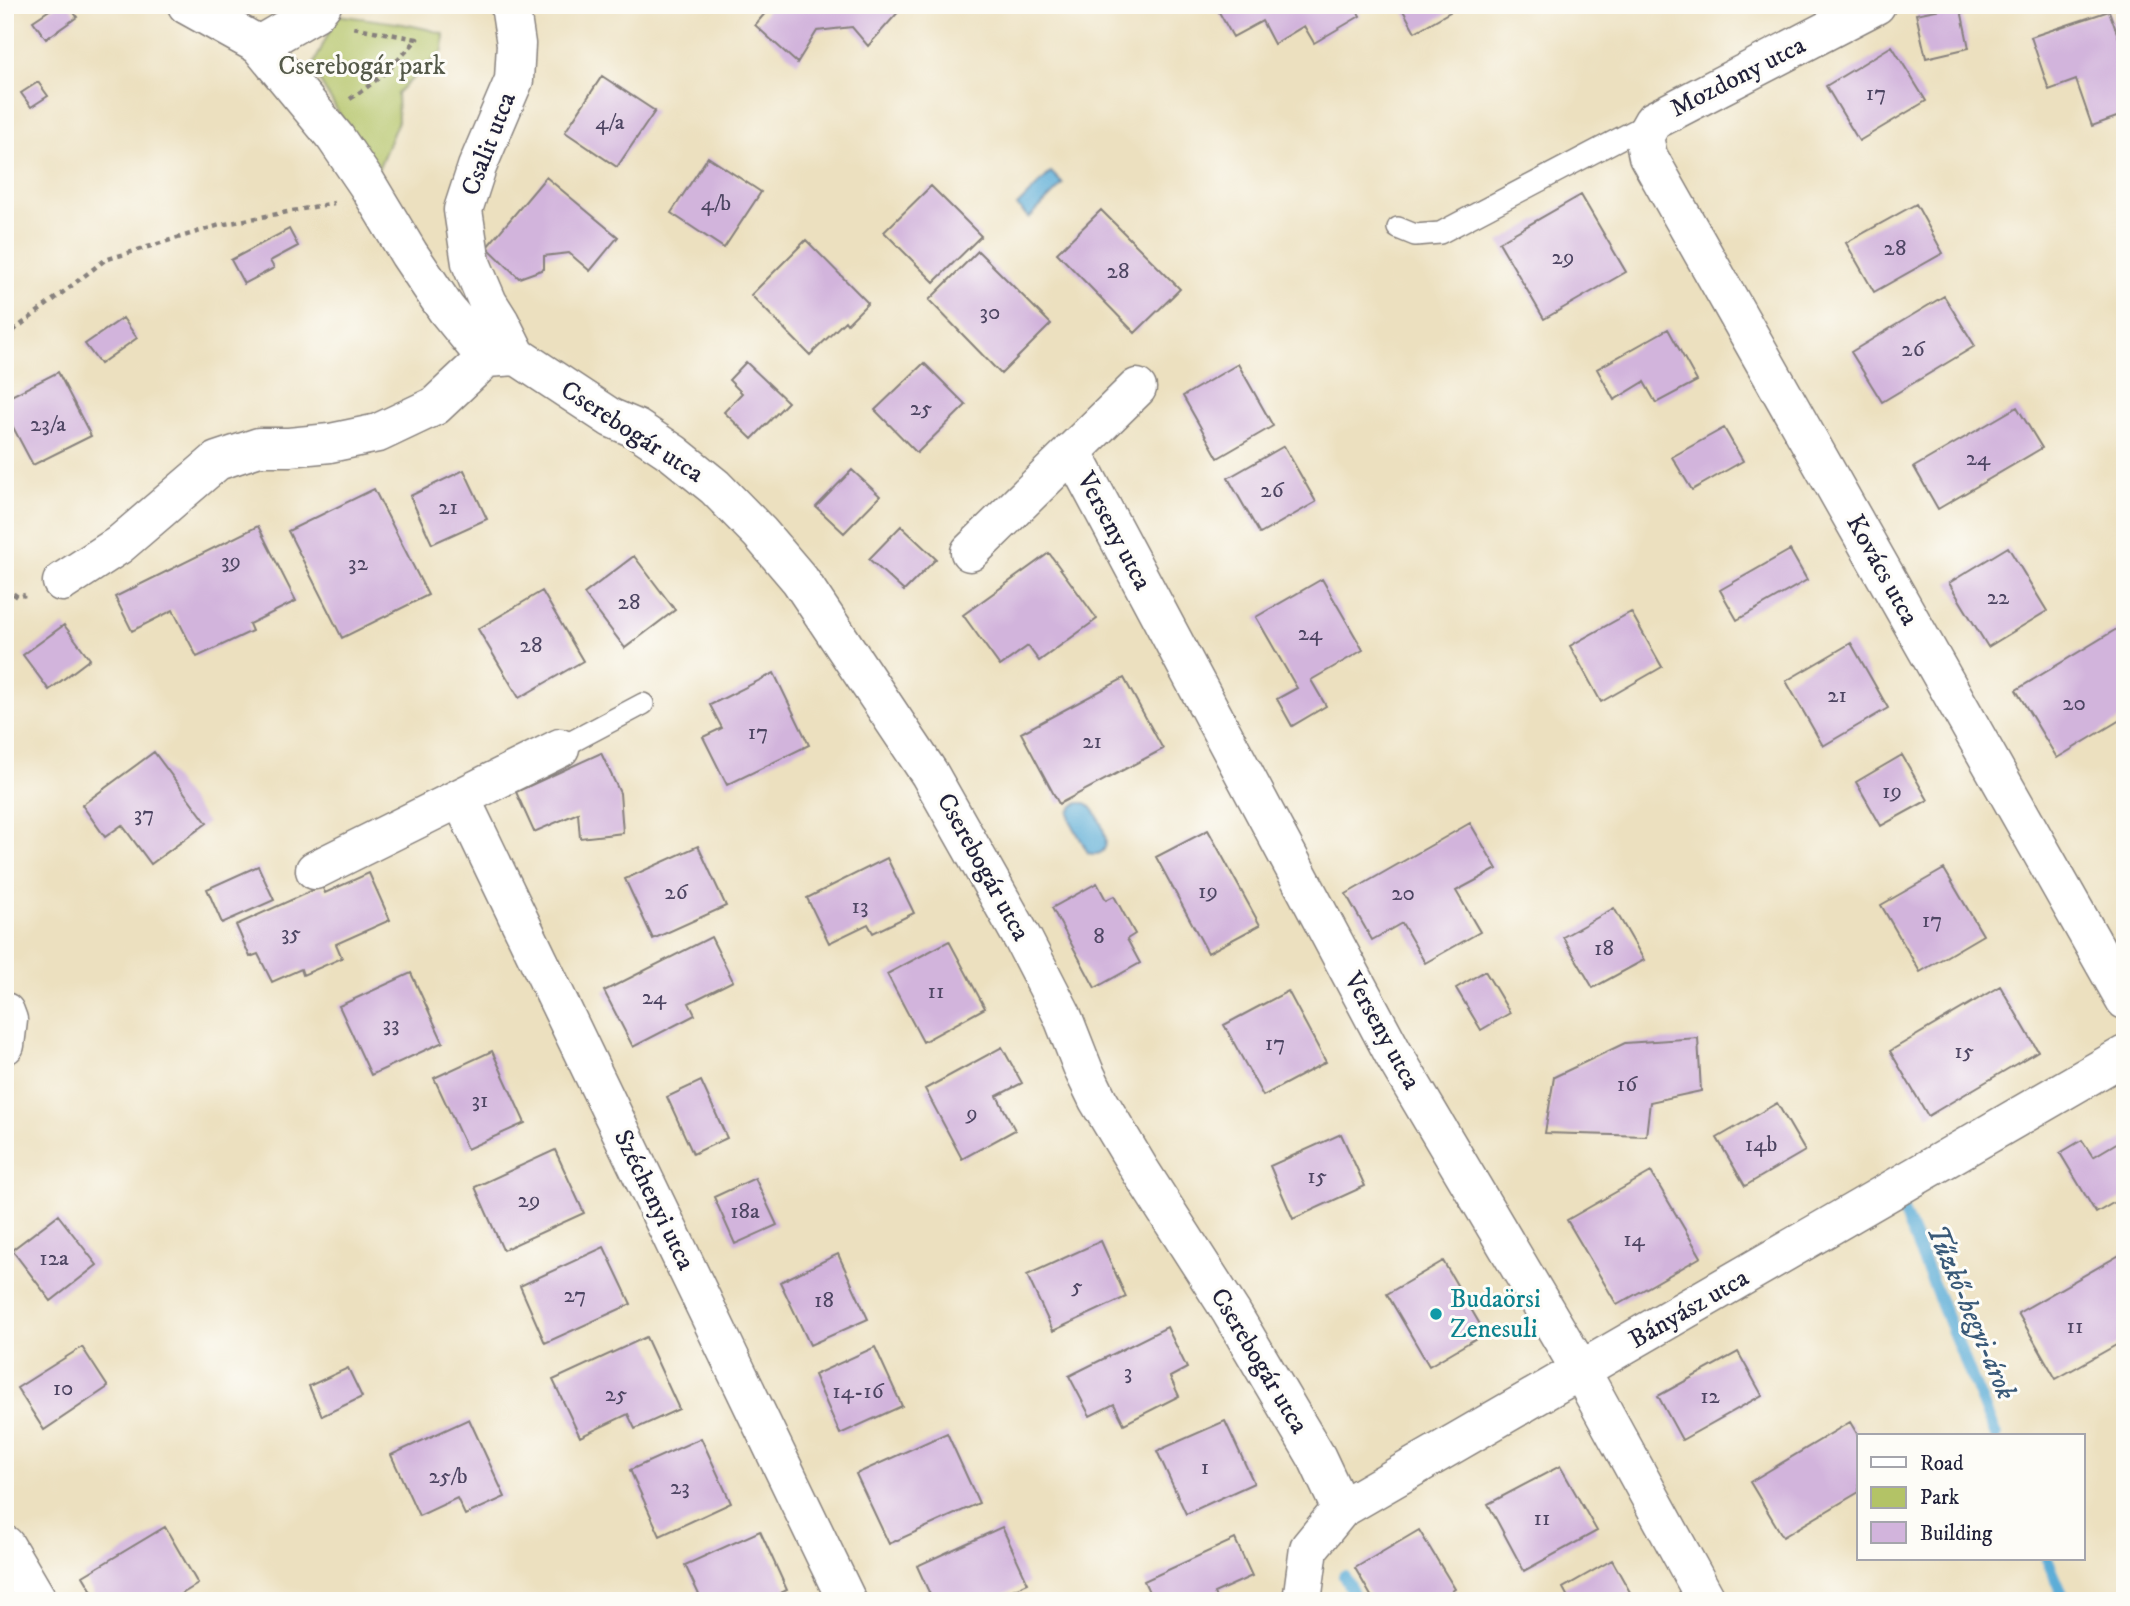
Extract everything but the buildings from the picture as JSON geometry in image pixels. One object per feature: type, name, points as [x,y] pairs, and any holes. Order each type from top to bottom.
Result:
[{"type":"street","name":"Cserebogár utca","points":[[187,5],[259,45],[335,137],[368,184],[409,254],[446,309],[501,357],[611,418],[637,429],[673,453],[715,487],[760,533],[800,580],[929,773],[962,828],[1062,1015],[1098,1100],[1231,1312],[1317,1458],[1341,1509]]},
{"type":"street","name":"Csalit utca","points":[[501,357],[500,322],[488,303],[471,263],[463,210],[477,167],[514,80],[516,44],[510,5]]},
{"type":"street","name":"Mozdony utca","points":[[1649,129],[1876,5]]},
{"type":"street","points":[[259,45],[319,9]]},
{"type":"street","name":"Kovács utca","points":[[1649,129],[1648,156],[2125,1000]]},
{"type":"street","points":[[62,582],[119,545],[217,461],[259,447],[330,443],[378,433],[435,406],[501,357]]},
{"type":"street","name":"Verseny utca","points":[[970,552],[1137,388]]},
{"type":"street","name":"Verseny utca","points":[[1072,452],[1394,1055],[1581,1371],[1707,1601]]},
{"type":"street","points":[[315,870],[560,748]]},
{"type":"street","name":"Széchenyi utca","points":[[461,799],[847,1601]]},
{"type":"street","points":[[5,1012],[8,1020],[5,1045]]},
{"type":"street","name":"Bányász utca","points":[[1302,1601],[1309,1548],[1341,1509],[2125,1055]]},
{"type":"street","points":[[8,1556],[38,1601]]},
{"type":"lane","points":[[1398,228],[1415,235],[1440,233],[1649,129]]},
{"type":"lane","points":[[560,748],[643,704]]},
{"type":"path","points":[[319,9],[333,23],[416,39],[398,61],[371,85],[345,102]]},
{"type":"path","points":[[5,337],[105,260],[220,225],[347,200],[368,184]]},
{"type":"green space","name":"Cserebogár park","points":[[337,15],[405,24],[444,34],[443,51],[397,93],[398,121],[377,172],[312,68]]},
{"type":"water","points":[[1051,172],[1063,184],[1029,218],[1017,206]]},
{"type":"water","points":[[1079,803],[1090,806],[1103,827],[1106,844],[1098,854],[1088,853],[1070,820],[1069,812]]},
{"type":"waterway","name":"Tűzkő-hegyi-árok","points":[[1901,1206],[1995,1434]]},
{"type":"waterway","name":"Tűzkő-hegyi-árok","points":[[2047,1560],[2065,1601]]},
{"type":"waterway","points":[[1344,1576],[1357,1601]]},
{"type":"place","name":"Budaörsi Zenesuli","points":[[1436,1314]]}]
